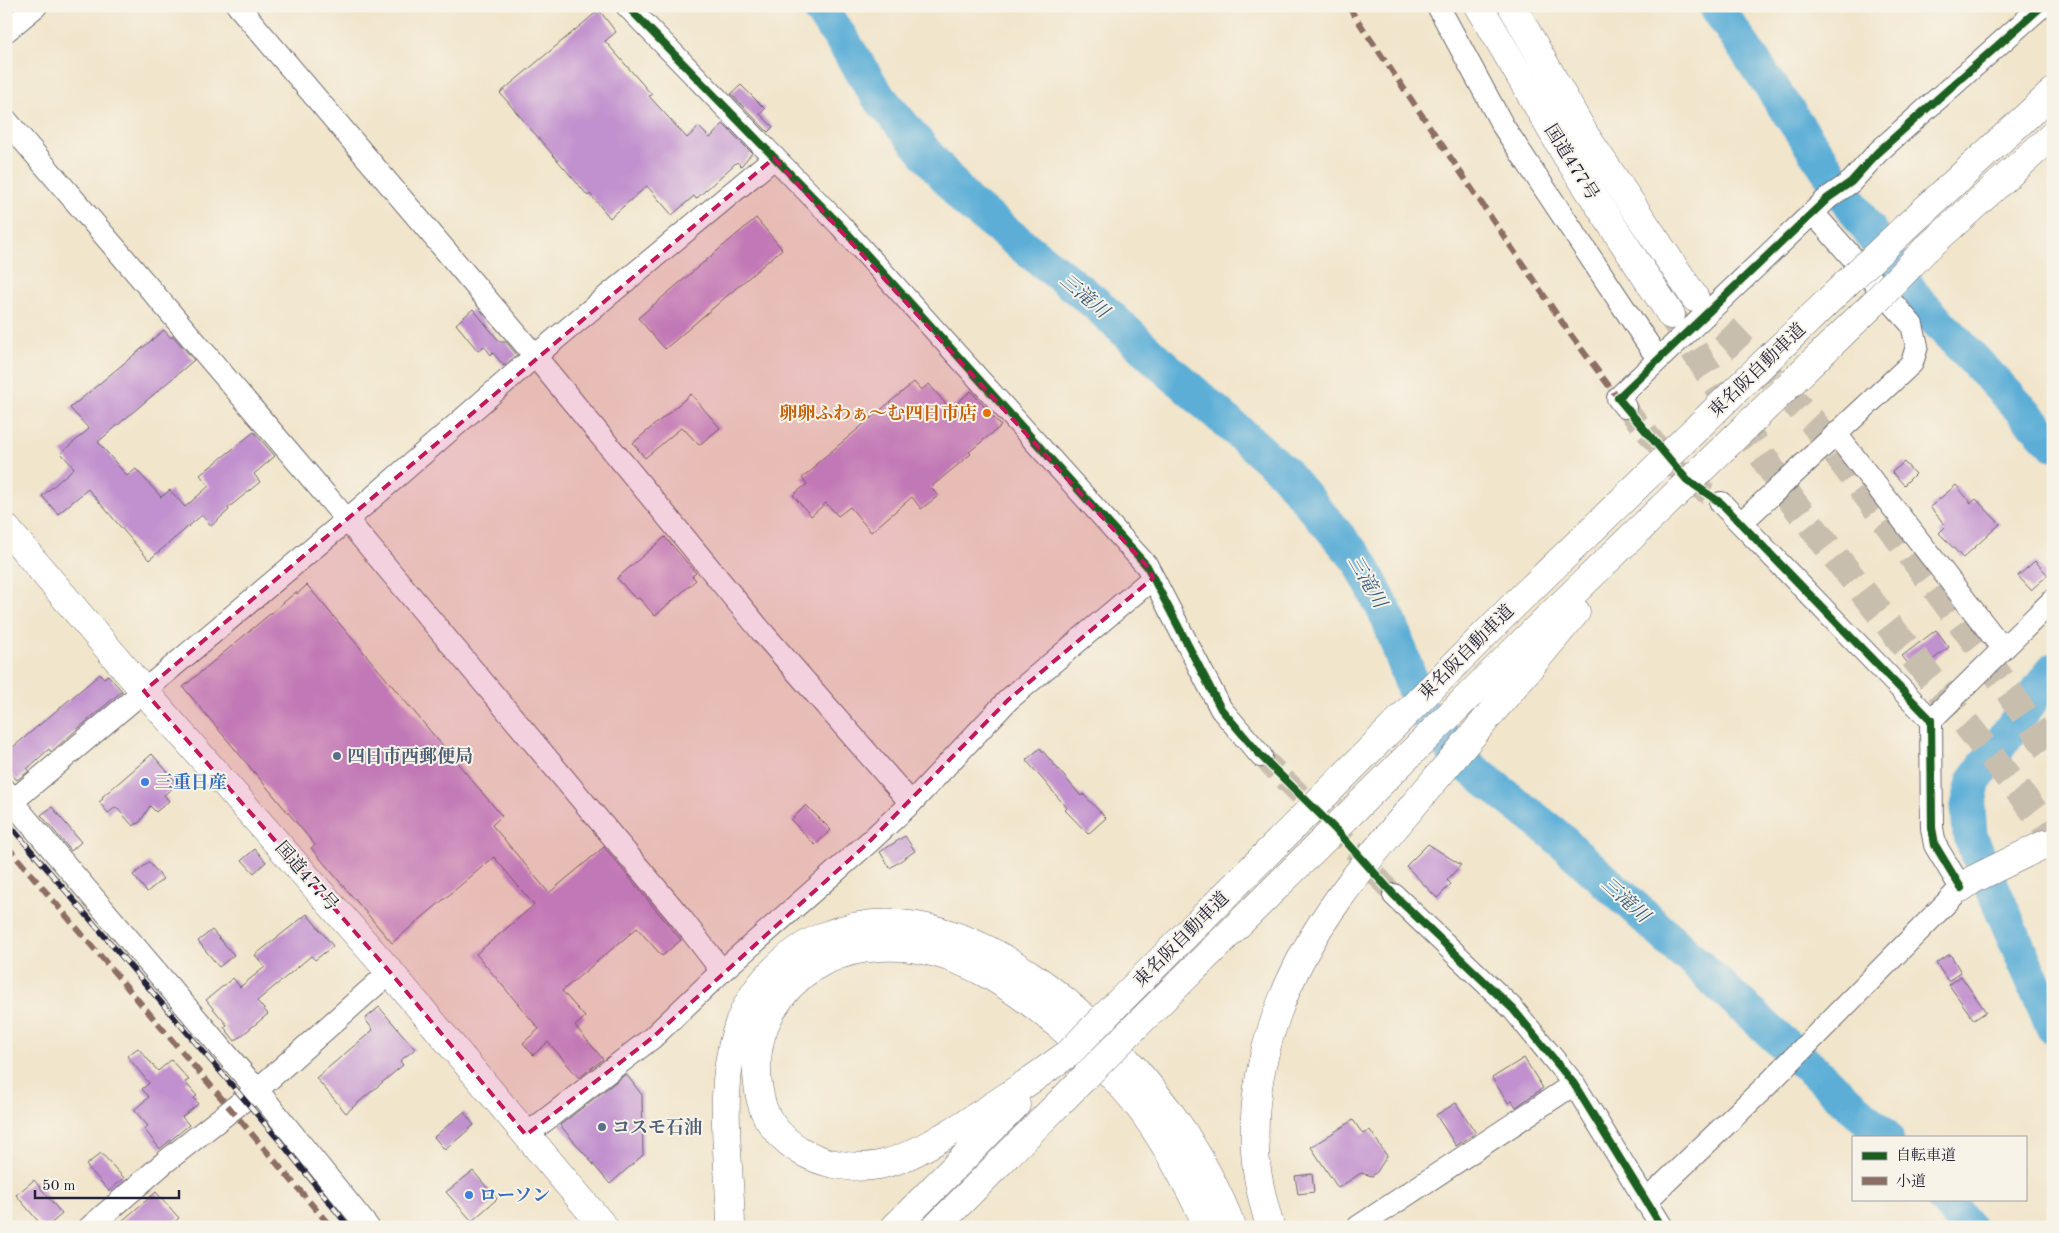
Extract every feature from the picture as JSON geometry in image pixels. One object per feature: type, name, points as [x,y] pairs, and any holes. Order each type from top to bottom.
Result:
[{"type":"main road","name":"国道477号","points":[[1479,6],[1566,155],[1671,314]]},
{"type":"main road","name":"国道477号","points":[[1512,6],[1585,135],[1695,298]]},
{"type":"main road","name":"東名阪自動車道","points":[[895,1227],[1390,727],[1514,605],[1855,275],[2053,92]]},
{"type":"main road","name":"東名阪自動車道","points":[[936,1227],[1416,747],[1541,639],[1651,520],[1875,302],[1926,249],[2053,135]]},
{"type":"main road","name":"国道477号","points":[[6,528],[144,691],[390,972],[604,1227]]},
{"type":"main road","points":[[1270,1227],[1258,1180],[1254,1120],[1263,1060],[1288,986],[1312,940],[1339,898],[1377,848],[1440,774],[1541,639]]},
{"type":"main road","points":[[1968,883],[2045,844],[2053,843]]},
{"type":"main road","points":[[731,1227],[726,1118],[728,1083],[732,1051],[739,1024],[752,999],[767,977],[786,959],[808,943],[834,932],[861,925],[890,923],[920,926],[986,949],[1029,974],[1087,1021],[1135,1071],[1184,1133],[1207,1172],[1232,1227]]},
{"type":"main road","points":[[1069,1052],[1000,1102],[964,1124],[906,1157],[880,1165],[856,1166],[833,1164],[811,1157],[790,1144],[772,1127],[763,1107],[757,1084],[756,1062],[758,1041],[767,1018],[782,996],[799,977],[818,963],[864,948],[891,946],[946,956],[976,968],[1006,985],[1045,1014],[1088,1052],[1136,1104],[1154,1129],[1174,1159],[1208,1227]]},
{"type":"street","points":[[6,31],[36,6]]},
{"type":"street","points":[[238,6],[535,356],[762,632],[911,803]]},
{"type":"street","points":[[627,6],[840,225],[1147,566],[1221,709],[1261,756]]},
{"type":"street","points":[[1438,6],[1503,126],[1658,360]]},
{"type":"street","points":[[1625,407],[1618,398],[1821,205],[1851,182],[1878,152],[2042,6]]},
{"type":"street","points":[[6,120],[681,918],[722,971]]},
{"type":"street","points":[[368,1227],[257,1090],[18,809],[10,796],[144,691],[346,520],[535,356],[774,158]]},
{"type":"street","points":[[1741,523],[1912,363],[1917,346],[1912,325],[1821,205]]},
{"type":"street","points":[[1836,434],[2003,650]]},
{"type":"street","points":[[1645,1202],[1768,1084],[1968,883],[1935,845],[1932,828],[1931,720],[1721,503]]},
{"type":"street","points":[[526,1135],[652,1038],[722,971],[870,842],[911,803],[1008,700],[1154,578]]},
{"type":"street","points":[[1931,720],[2053,600]]},
{"type":"street","points":[[1394,895],[1513,1009],[1574,1084],[1662,1227]]},
{"type":"street","points":[[90,1227],[172,1156],[257,1090],[390,972]]},
{"type":"street","points":[[1358,1227],[1574,1084]]},
{"type":"highlighted area","points":[[774,158],[1147,566],[1153,578],[1008,700],[869,842],[652,1038],[526,1135],[390,972],[144,691]]},
{"type":"building","points":[[599,10],[616,32],[605,41],[652,95],[649,96],[687,138],[699,127],[710,138],[723,124],[752,153],[741,166],[737,162],[696,199],[694,196],[672,215],[647,186],[610,218],[590,194],[588,196],[500,93]]},
{"type":"building","points":[[741,85],[765,109],[760,114],[773,127],[768,132],[731,94]]},
{"type":"building","points":[[756,218],[782,249],[665,349],[638,318]]},
{"type":"building","points":[[473,309],[500,342],[506,342],[517,355],[504,366],[484,346],[478,351],[456,324]]},
{"type":"building","points":[[164,330],[171,338],[173,336],[194,360],[98,442],[127,476],[136,469],[161,497],[170,490],[185,507],[209,486],[200,475],[254,432],[275,456],[254,474],[260,482],[228,508],[229,510],[211,526],[202,515],[149,560],[88,489],[58,514],[42,496],[74,468],[61,453],[89,429],[70,408]]},
{"type":"building","points":[[914,382],[921,390],[929,384],[950,409],[971,391],[1001,426],[931,487],[938,496],[921,509],[912,497],[871,532],[850,507],[838,516],[826,503],[811,516],[793,495],[807,484],[802,478]]},
{"type":"building","points":[[691,394],[720,428],[699,445],[682,427],[645,458],[633,443]]},
{"type":"building","points":[[1904,462],[1915,474],[1904,485],[1892,472]]},
{"type":"building","points":[[1956,485],[1971,503],[1976,499],[2000,524],[1963,558],[1939,533],[1946,526],[1930,507]]},
{"type":"building","points":[[665,537],[696,573],[692,576],[696,580],[655,616],[617,578]]},
{"type":"building","points":[[2035,561],[2048,575],[2031,590],[2018,576]]},
{"type":"building","name":"四日市西郵便局","points":[[307,585],[502,816],[492,825],[549,893],[604,847],[681,940],[662,956],[637,928],[562,991],[585,1017],[575,1026],[603,1059],[579,1078],[548,1042],[533,1055],[523,1043],[539,1029],[476,954],[534,905],[494,857],[392,943],[311,848],[315,845],[183,687],[296,592],[297,594]]},
{"type":"building","points":[[1936,630],[1949,647],[1916,673],[1902,656]]},
{"type":"building","points":[[100,674],[104,678],[108,675],[122,691],[51,752],[49,749],[27,769],[29,771],[17,780],[6,768],[6,753]]},
{"type":"building","points":[[1040,748],[1081,796],[1083,794],[1106,818],[1088,834],[1065,810],[1067,808],[1026,760]]},
{"type":"building","points":[[152,754],[178,784],[164,795],[169,801],[156,812],[150,806],[140,822],[133,826],[116,807],[108,813],[99,802],[103,799],[102,797]]},
{"type":"building","points":[[806,805],[831,830],[815,845],[791,820]]},
{"type":"building","points":[[52,807],[81,842],[71,851],[41,815]]},
{"type":"building","points":[[905,836],[915,851],[890,868],[880,852]]},
{"type":"building","points":[[1428,844],[1461,865],[1447,880],[1451,884],[1437,898],[1406,866]]},
{"type":"building","points":[[255,849],[266,862],[254,873],[242,860]]},
{"type":"building","points":[[149,862],[163,879],[147,892],[133,875]]},
{"type":"building","points":[[307,914],[333,946],[315,960],[311,956],[257,1001],[268,1014],[235,1041],[224,1027],[227,1025],[206,1000],[233,978],[240,987],[265,967],[255,955]]},
{"type":"building","points":[[212,930],[234,955],[219,967],[198,941]]},
{"type":"building","points":[[1950,954],[1961,972],[1948,981],[1936,963]]},
{"type":"building","points":[[1961,976],[1986,1012],[1974,1020],[1949,985]]},
{"type":"building","points":[[379,1007],[415,1049],[400,1061],[403,1065],[346,1113],[316,1078],[373,1030],[365,1019]]},
{"type":"building","points":[[138,1048],[158,1071],[171,1060],[189,1080],[185,1082],[197,1096],[194,1098],[198,1104],[182,1117],[189,1125],[160,1149],[144,1129],[148,1126],[134,1110],[149,1097],[142,1089],[149,1083],[127,1056]]},
{"type":"building","points":[[1524,1058],[1543,1088],[1516,1107],[1512,1101],[1508,1103],[1492,1078]]},
{"type":"building","points":[[626,1074],[642,1095],[643,1155],[610,1184],[560,1125]]},
{"type":"building","points":[[1456,1103],[1476,1133],[1456,1146],[1436,1115]]},
{"type":"building","points":[[464,1112],[474,1125],[445,1150],[434,1137]]},
{"type":"building","points":[[1353,1120],[1363,1134],[1370,1130],[1387,1156],[1377,1172],[1372,1176],[1361,1173],[1338,1188],[1311,1147]]},
{"type":"building","points":[[101,1153],[124,1178],[109,1191],[86,1165]]},
{"type":"building","points":[[473,1171],[497,1199],[472,1221],[446,1192]]},
{"type":"building","points":[[1312,1174],[1314,1192],[1298,1194],[1295,1176]]},
{"type":"building","points":[[34,1180],[62,1214],[47,1227],[43,1227],[16,1195]]},
{"type":"building","points":[[156,1192],[179,1218],[169,1227],[115,1227]]},
{"type":"waterway","name":"三滝川","points":[[817,6],[841,38],[877,95],[967,202],[1093,301],[1283,471],[1360,562],[1389,620],[1421,709],[1464,763],[1553,833],[1885,1136]]},
{"type":"waterway","points":[[1716,6],[1915,298],[2053,443]]},
{"type":"waterway","points":[[2053,670],[1974,781],[1968,806],[1970,836],[2053,1027]]},
{"type":"waterway","name":"三滝川","points":[[1945,1200],[1968,1227]]},
{"type":"tunnel","points":[[1695,298],[1812,421],[1979,647],[2053,757]]},
{"type":"tunnel","points":[[1671,315],[1792,501],[2053,835]]},
{"type":"tunnel","points":[[1625,407],[1687,480],[1721,503]]},
{"type":"tunnel","points":[[1261,756],[1336,830],[1394,895]]},
{"type":"railway","points":[[6,821],[284,1146],[349,1227]]},
{"type":"marked path","points":[[1348,6],[1568,331],[1618,398]]},
{"type":"marked path","points":[[6,845],[331,1227]]},
{"type":"cycle path","points":[[627,6],[840,225],[1147,566],[1221,709],[1261,756],[1336,830],[1394,895],[1513,1009],[1574,1084],[1662,1227]]},
{"type":"cycle path","points":[[1961,888],[1935,845],[1932,828],[1931,720],[1721,503],[1687,480],[1618,398],[1828,198],[1851,182],[1878,152],[2042,6]]},
{"type":"place","name":"卵卵ふわぁ～む四日市店","points":[[987,413]]},
{"type":"place","name":"四日市西郵便局","points":[[337,756]]},
{"type":"place","name":"三重日産","points":[[145,782]]},
{"type":"place","name":"コスモ石油","points":[[602,1127]]},
{"type":"place","name":"ローソン","points":[[469,1195]]}]
